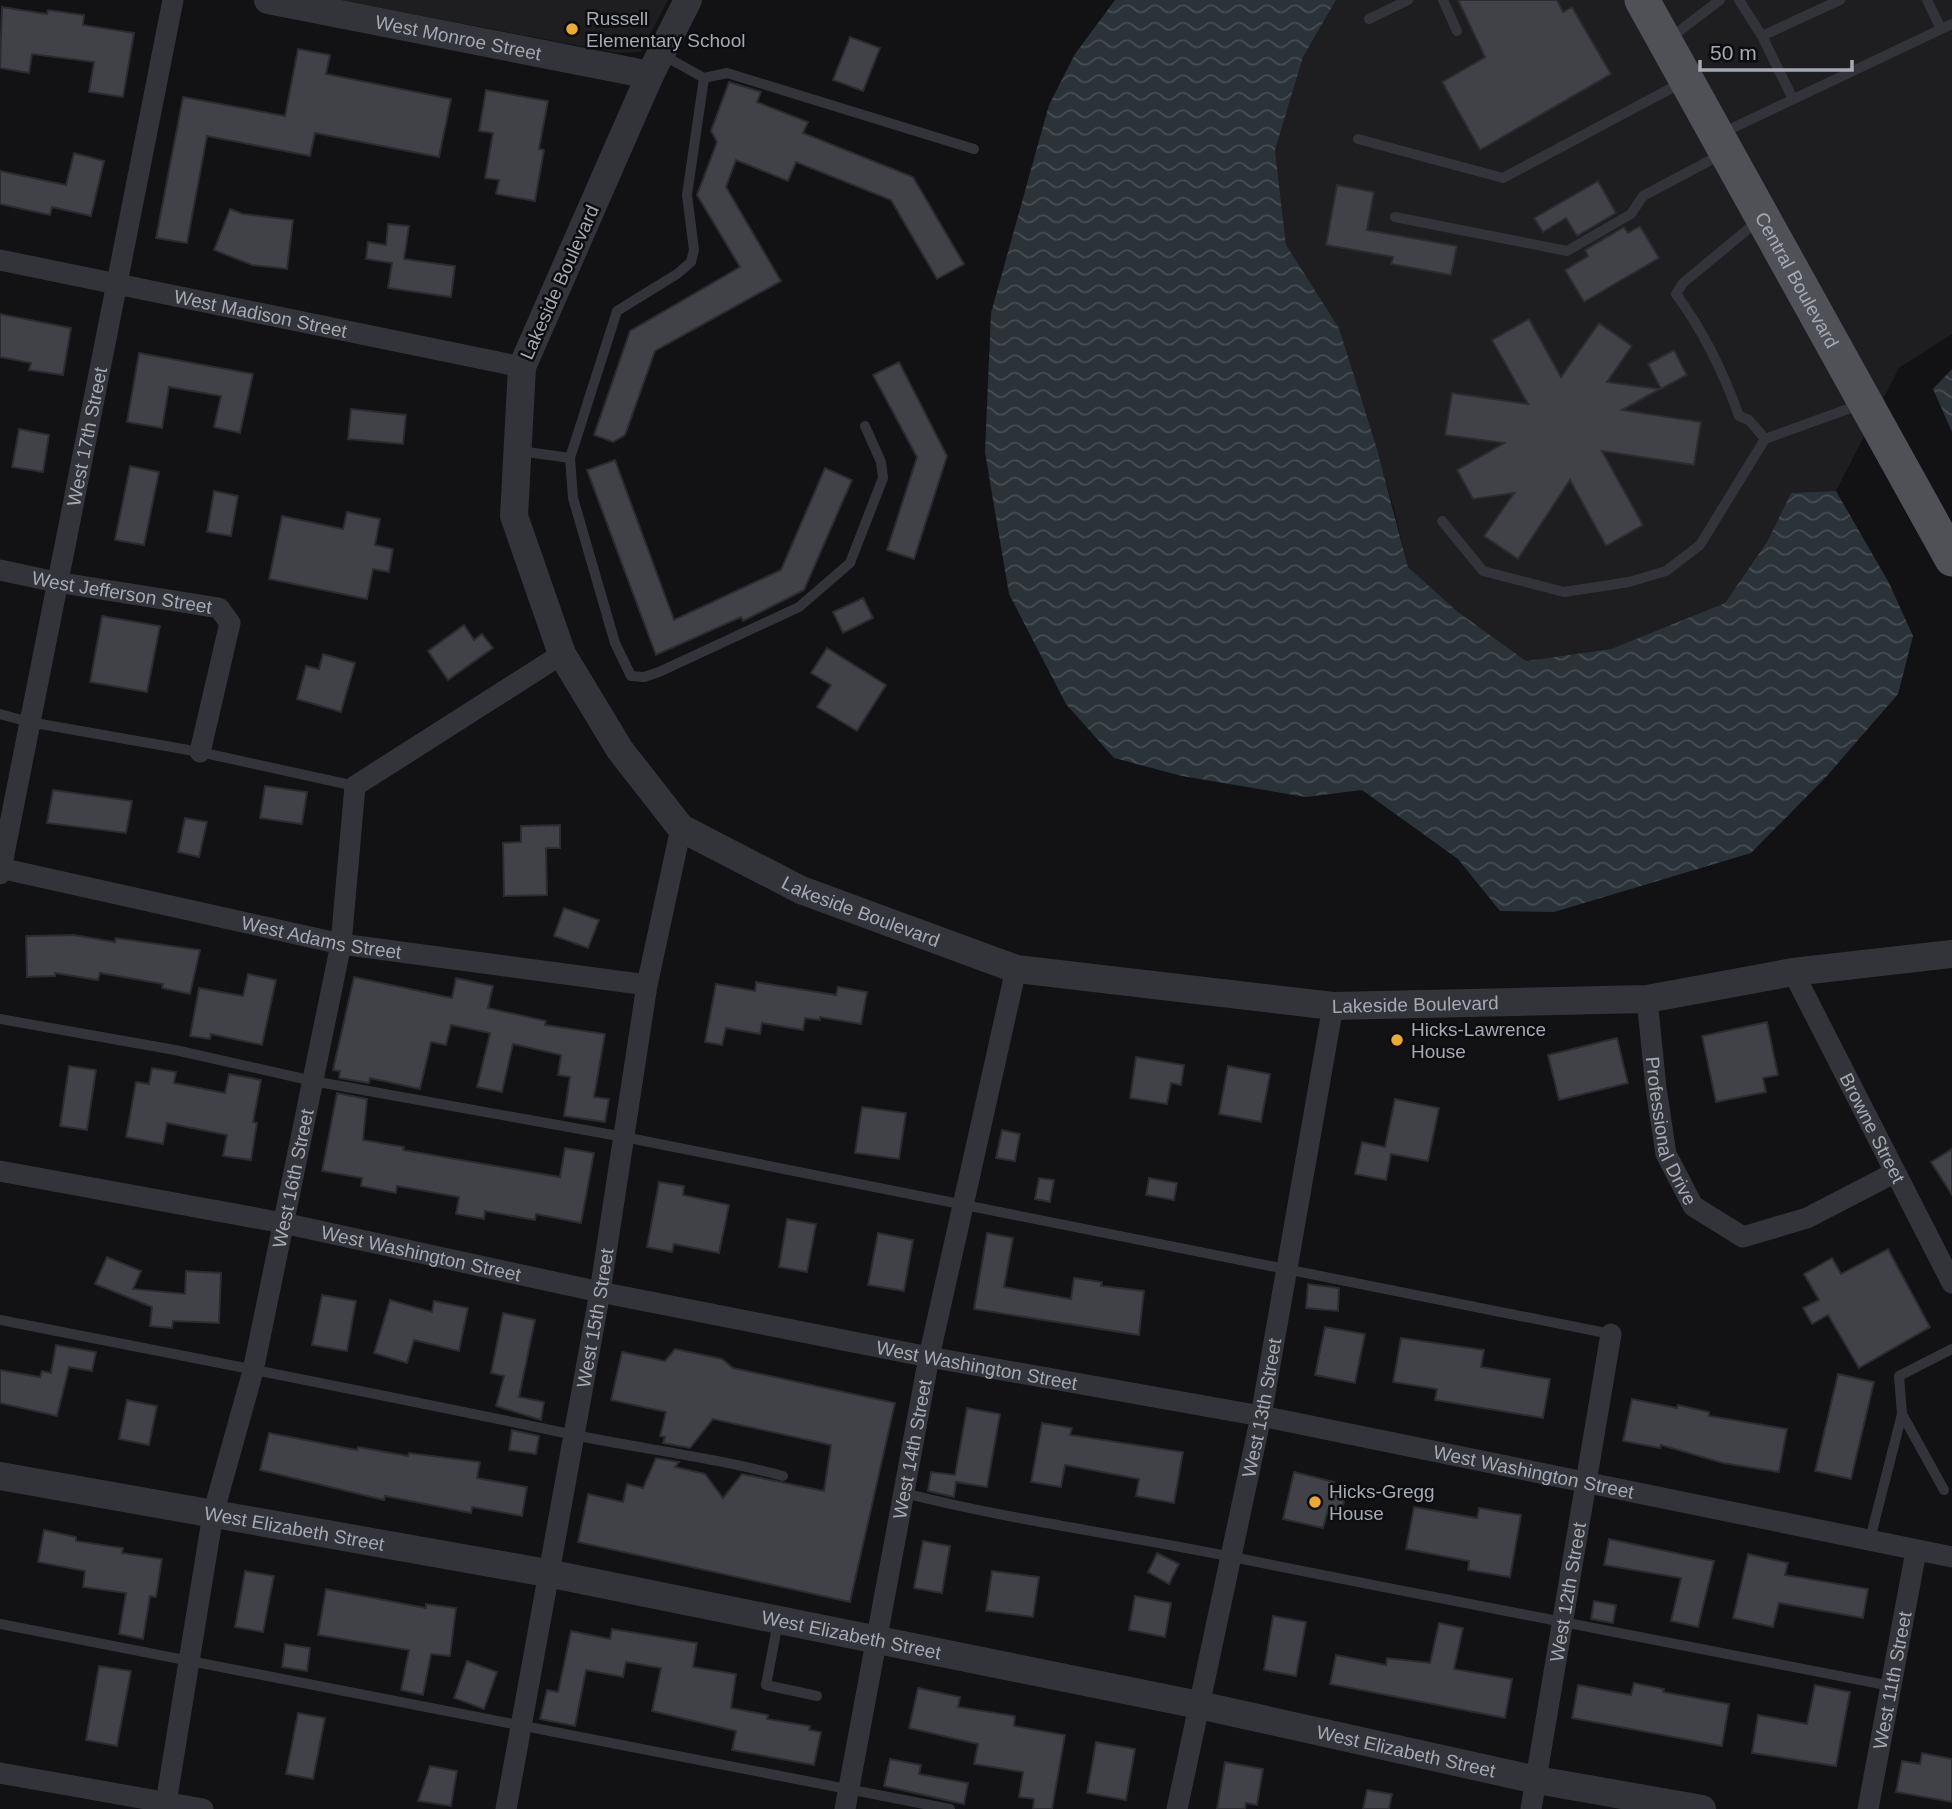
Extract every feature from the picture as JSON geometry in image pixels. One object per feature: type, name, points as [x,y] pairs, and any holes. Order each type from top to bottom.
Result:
[{"type":"main road","name":"Central Boulevard","points":[[1642,0],[1952,559]]},
{"type":"street","name":"West 17th Street","points":[[0,870],[56,582],[119,283],[173,0]]},
{"type":"street","name":"West Monroe Street","points":[[268,0],[655,65]]},
{"type":"street","name":"Lakeside Boulevard","points":[[688,0],[655,65],[522,367],[514,516],[562,654],[620,750],[681,828],[801,890],[1016,969],[1333,1006],[1647,999],[1793,972],[1952,954]]},
{"type":"street","name":"West Madison Street","points":[[0,260],[522,367]]},
{"type":"street","name":"West Jefferson Street","points":[[0,570],[56,582],[219,608],[230,623],[200,752]]},
{"type":"street","points":[[355,786],[562,654]]},
{"type":"street","name":"West 16th Street","points":[[166,1805],[213,1514],[253,1371],[341,944],[355,786]]},
{"type":"street","name":"West 15th Street","points":[[506,1809],[600,1292],[647,985],[681,828]]},
{"type":"street","name":"West Adams Street","points":[[0,870],[341,944],[647,985]]},
{"type":"street","name":"West 14th Street","points":[[847,1800],[929,1357],[1016,969]]},
{"type":"street","name":"Browne Street","points":[[1793,972],[1952,1283]]},
{"type":"street","name":"Professional Drive","points":[[1647,999],[1656,1088],[1667,1154],[1693,1206],[1744,1237],[1807,1218],[1894,1173]]},
{"type":"street","name":"West 13th Street","points":[[1177,1809],[1261,1416],[1333,1006]]},
{"type":"street","name":"West Washington Street","points":[[0,1171],[283,1223],[600,1292],[929,1357],[1261,1416],[1952,1557]]},
{"type":"street","name":"West 12th Street","points":[[1531,1809],[1611,1334]]},
{"type":"street","name":"West Elizabeth Street","points":[[0,1476],[547,1573],[778,1622],[1199,1705],[1537,1780],[1702,1809]]},
{"type":"street","name":"West 11th Street","points":[[1868,1809],[1916,1551]]},
{"type":"street","points":[[0,1773],[166,1805],[203,1809]]},
{"type":"lane","points":[[1369,19],[1408,0]]},
{"type":"lane","points":[[1443,0],[1457,31]]},
{"type":"lane","points":[[1665,42],[1720,0]]},
{"type":"lane","points":[[1739,0],[1762,36],[1793,99]]},
{"type":"lane","points":[[1762,36],[1840,0]]},
{"type":"lane","points":[[1927,0],[1941,29]]},
{"type":"lane","points":[[1395,217],[1567,251],[1631,214],[1643,196],[1793,99],[1952,24]]},
{"type":"lane","points":[[655,65],[704,78],[727,74],[974,149]]},
{"type":"lane","points":[[704,78],[687,195],[694,250],[691,262],[617,311],[570,458],[573,498],[615,643],[631,676],[644,677],[799,607],[850,563],[883,478],[881,461],[865,426]]},
{"type":"lane","points":[[1358,139],[1503,177],[1686,80]]},
{"type":"lane","points":[[1762,217],[1683,283],[1675,294],[1696,322],[1722,369],[1739,416],[1749,420],[1765,439]]},
{"type":"lane","points":[[1442,521],[1483,571],[1564,592],[1629,582],[1666,571],[1700,545],[1765,439],[1865,403]]},
{"type":"lane","points":[[517,450],[570,458]]},
{"type":"lane","points":[[0,713],[29,722],[200,752],[355,786]]},
{"type":"lane","points":[[0,1019],[175,1050],[313,1081],[624,1137],[1611,1334]]},
{"type":"lane","points":[[0,1320],[455,1408],[573,1435],[732,1462],[783,1476]]},
{"type":"lane","points":[[1870,1539],[1902,1414],[1899,1376],[1952,1349]]},
{"type":"lane","points":[[1902,1414],[1944,1490]]},
{"type":"lane","points":[[904,1493],[983,1513],[1233,1557],[1564,1625],[1891,1686]]},
{"type":"lane","points":[[778,1622],[766,1685],[817,1696]]},
{"type":"lane","points":[[0,1624],[521,1726],[847,1800],[950,1809]]},
{"type":"shaded area","name":"Russell Elementary School","points":[[316,0],[668,0],[641,52],[618,53],[349,2]]},
{"type":"shaded area","points":[[1336,0],[1952,0],[1952,334],[1899,368],[1836,491],[1791,493],[1767,542],[1725,603],[1611,649],[1526,661],[1458,612],[1408,567],[1394,509],[1339,328],[1286,245],[1275,150],[1303,57]]},
{"type":"water","points":[[1115,0],[1336,0],[1303,57],[1275,150],[1286,245],[1339,328],[1376,446],[1408,567],[1458,612],[1526,661],[1611,649],[1725,603],[1767,542],[1791,493],[1836,491],[1889,583],[1913,636],[1898,694],[1826,777],[1751,853],[1554,912],[1500,911],[1458,859],[1362,790],[1306,797],[1182,776],[1114,758],[1066,704],[1009,594],[985,452],[991,313],[1049,105],[1075,54]]},
{"type":"water","points":[[1952,369],[1952,432],[1933,389]]},
{"type":"building","points":[[1458,0],[1557,0],[1563,12],[1572,7],[1611,74],[1480,150],[1442,82],[1485,57]]},
{"type":"building","points":[[2,7],[47,14],[48,10],[84,15],[83,25],[134,33],[123,97],[89,92],[94,62],[32,54],[29,73],[0,68]]},
{"type":"building","points":[[850,37],[880,48],[863,91],[833,80]]},
{"type":"building","points":[[298,49],[330,55],[326,74],[451,99],[439,157],[315,133],[310,156],[207,136],[187,243],[156,238],[183,97],[285,116]]},
{"type":"building","points":[[729,82],[761,92],[757,102],[808,122],[803,133],[913,177],[964,264],[937,279],[891,200],[796,162],[788,181],[736,160],[726,187],[781,281],[655,351],[625,435],[613,442],[594,435],[630,331],[740,267],[697,195],[717,142],[711,131]]},
{"type":"building","points":[[486,90],[548,101],[539,149],[544,150],[535,201],[496,194],[499,180],[485,178],[493,133],[479,131]]},
{"type":"building","points":[[74,153],[104,161],[91,216],[52,207],[50,215],[0,204],[0,171],[66,185]]},
{"type":"building","points":[[1598,181],[1616,213],[1577,236],[1566,218],[1543,232],[1534,218]]},
{"type":"building","points":[[1337,185],[1374,192],[1367,230],[1457,246],[1451,275],[1391,264],[1393,257],[1326,245]]},
{"type":"building","points":[[230,209],[243,214],[293,220],[287,269],[252,265],[214,250]]},
{"type":"building","points":[[388,224],[409,226],[404,259],[455,266],[451,297],[388,288],[392,263],[366,259],[368,242],[386,245]]},
{"type":"building","points":[[1640,226],[1659,258],[1584,302],[1565,270],[1588,256],[1585,250],[1624,227],[1628,233]]},
{"type":"building","points":[[0,314],[71,328],[63,375],[29,370],[31,363],[0,357]]},
{"type":"building","points":[[1529,319],[1561,377],[1599,323],[1632,346],[1607,382],[1660,389],[1622,410],[1701,422],[1694,465],[1602,451],[1643,525],[1606,546],[1570,480],[1518,559],[1484,536],[1514,493],[1473,499],[1457,470],[1504,443],[1445,435],[1452,393],[1528,404],[1492,340]]},
{"type":"building","points":[[1674,350],[1687,375],[1661,389],[1648,364]]},
{"type":"building","points":[[139,353],[253,374],[240,433],[214,427],[221,396],[169,387],[162,428],[127,422]]},
{"type":"building","points":[[899,362],[947,456],[914,559],[887,550],[917,457],[873,375]]},
{"type":"building","points":[[351,409],[406,415],[403,444],[348,439]]},
{"type":"building","points":[[19,429],[49,435],[43,472],[12,467]]},
{"type":"building","points":[[615,460],[674,620],[781,570],[825,468],[852,480],[804,590],[743,621],[741,617],[656,655],[587,470]]},
{"type":"building","points":[[130,466],[159,472],[144,545],[115,540]]},
{"type":"building","points":[[214,491],[238,496],[231,536],[207,532]]},
{"type":"building","points":[[347,512],[380,519],[375,545],[393,549],[389,572],[373,569],[367,599],[269,579],[282,516],[343,529]]},
{"type":"building","points":[[863,598],[873,618],[843,633],[833,612]]},
{"type":"building","points":[[102,616],[160,626],[147,692],[90,682]]},
{"type":"building","points":[[464,625],[474,640],[482,634],[493,648],[448,680],[428,651]]},
{"type":"building","points":[[827,648],[886,685],[857,731],[817,707],[831,685],[811,673]]},
{"type":"building","points":[[323,654],[355,663],[341,712],[297,699],[306,666],[319,669]]},
{"type":"building","points":[[265,786],[307,792],[302,824],[260,818]]},
{"type":"building","points":[[53,790],[132,801],[126,833],[47,823]]},
{"type":"building","points":[[185,818],[207,822],[199,857],[178,852]]},
{"type":"building","points":[[560,825],[560,848],[546,848],[547,895],[504,896],[503,843],[521,842],[521,826]]},
{"type":"building","points":[[564,908],[599,920],[588,948],[554,936]]},
{"type":"building","points":[[74,935],[115,942],[116,938],[200,950],[190,994],[162,988],[163,984],[100,973],[98,980],[55,973],[55,976],[27,977],[26,936]]},
{"type":"building","points":[[248,974],[276,980],[262,1045],[211,1034],[210,1039],[190,1036],[199,988],[243,996]]},
{"type":"building","points":[[354,977],[452,998],[456,978],[493,986],[488,1008],[546,1021],[545,1025],[605,1034],[594,1097],[609,1099],[605,1122],[564,1116],[570,1077],[558,1075],[561,1055],[513,1044],[502,1092],[477,1087],[490,1033],[451,1025],[446,1045],[431,1042],[420,1089],[370,1078],[369,1083],[339,1078],[340,1071],[333,1070]]},
{"type":"building","points":[[756,982],[836,995],[838,987],[867,992],[861,1024],[820,1017],[820,1020],[805,1018],[803,1030],[762,1023],[760,1034],[726,1028],[722,1045],[705,1042],[716,984],[755,991]]},
{"type":"building","points":[[1767,1022],[1778,1075],[1763,1078],[1766,1092],[1716,1102],[1702,1036]]},
{"type":"building","points":[[1617,1038],[1628,1083],[1559,1100],[1548,1055]]},
{"type":"building","points":[[1136,1057],[1184,1065],[1181,1085],[1171,1083],[1167,1104],[1130,1098]]},
{"type":"building","points":[[69,1066],[96,1070],[87,1130],[60,1126]]},
{"type":"building","points":[[1228,1066],[1270,1074],[1261,1122],[1219,1114]]},
{"type":"building","points":[[152,1068],[176,1072],[174,1083],[225,1093],[229,1074],[261,1080],[253,1122],[257,1123],[251,1160],[223,1156],[227,1135],[167,1123],[163,1144],[126,1137],[136,1082],[149,1084]]},
{"type":"building","points":[[337,1093],[367,1099],[363,1140],[404,1147],[403,1150],[560,1177],[565,1148],[594,1153],[581,1223],[536,1214],[535,1220],[485,1211],[484,1219],[456,1214],[459,1197],[397,1186],[396,1193],[361,1186],[362,1178],[322,1171]]},
{"type":"building","points":[[1395,1099],[1439,1108],[1428,1161],[1391,1154],[1386,1180],[1355,1174],[1362,1142],[1385,1147]]},
{"type":"building","points":[[862,1107],[906,1113],[899,1159],[855,1153]]},
{"type":"building","points":[[1002,1130],[1020,1134],[1015,1161],[996,1158]]},
{"type":"building","points":[[1952,1149],[1952,1195],[1931,1162]]},
{"type":"building","points":[[1039,1178],[1054,1180],[1050,1202],[1035,1199]]},
{"type":"building","points":[[1149,1178],[1177,1183],[1174,1200],[1146,1195]]},
{"type":"building","points":[[659,1182],[684,1186],[683,1195],[729,1205],[719,1253],[674,1244],[672,1252],[647,1247]]},
{"type":"building","points":[[787,1219],[816,1224],[807,1272],[779,1267]]},
{"type":"building","points":[[878,1233],[913,1240],[904,1291],[868,1285]]},
{"type":"building","points":[[987,1233],[1013,1238],[1004,1287],[1071,1299],[1074,1278],[1102,1282],[1101,1286],[1144,1291],[1139,1335],[974,1309]]},
{"type":"building","points":[[1888,1249],[1930,1327],[1859,1368],[1828,1315],[1812,1324],[1803,1308],[1819,1300],[1804,1274],[1832,1258],[1841,1274]]},
{"type":"building","points":[[107,1257],[141,1271],[133,1289],[185,1294],[186,1271],[221,1273],[219,1323],[173,1321],[172,1328],[150,1326],[152,1307],[95,1284]]},
{"type":"building","points":[[1308,1284],[1339,1288],[1338,1311],[1306,1308]]},
{"type":"building","points":[[322,1295],[356,1301],[347,1351],[312,1345]]},
{"type":"building","points":[[390,1300],[432,1312],[434,1301],[468,1308],[459,1351],[414,1340],[407,1363],[374,1353]]},
{"type":"building","points":[[503,1313],[535,1320],[519,1397],[544,1402],[541,1420],[496,1406],[504,1376],[491,1373]]},
{"type":"building","points":[[1325,1327],[1365,1334],[1355,1383],[1315,1375]]},
{"type":"building","points":[[1401,1338],[1484,1350],[1481,1367],[1550,1379],[1543,1418],[1435,1400],[1437,1389],[1393,1382]]},
{"type":"building","points":[[56,1345],[96,1352],[92,1371],[69,1367],[57,1416],[0,1403],[0,1370],[40,1377],[42,1371],[51,1373]]},
{"type":"building","points":[[675,1349],[722,1359],[733,1368],[895,1403],[850,1602],[578,1542],[588,1494],[623,1502],[627,1484],[643,1488],[656,1458],[679,1462],[675,1467],[705,1474],[723,1498],[742,1474],[824,1491],[831,1445],[713,1419],[690,1448],[663,1443],[665,1437],[660,1436],[666,1412],[611,1400],[622,1352],[665,1361]]},
{"type":"building","points":[[1838,1374],[1874,1382],[1851,1479],[1815,1471]]},
{"type":"building","points":[[1632,1399],[1677,1408],[1678,1405],[1709,1412],[1709,1416],[1787,1429],[1779,1472],[1723,1463],[1661,1445],[1660,1448],[1623,1441]]},
{"type":"building","points":[[127,1400],[157,1406],[149,1445],[119,1439]]},
{"type":"building","points":[[967,1408],[1000,1414],[987,1487],[956,1482],[954,1497],[928,1491],[931,1472],[955,1475]]},
{"type":"building","points":[[1042,1423],[1072,1428],[1070,1435],[1183,1452],[1174,1503],[1136,1496],[1139,1479],[1065,1465],[1061,1487],[1031,1482]]},
{"type":"building","points":[[512,1430],[539,1436],[536,1454],[509,1450]]},
{"type":"building","points":[[269,1433],[357,1450],[358,1447],[408,1456],[409,1453],[480,1462],[477,1478],[527,1487],[522,1516],[472,1507],[471,1513],[385,1496],[384,1500],[260,1470]]},
{"type":"building","name":"Hicks-Gregg House","points":[[1294,1472],[1334,1482],[1332,1490],[1346,1493],[1341,1513],[1328,1510],[1323,1528],[1283,1519]]},
{"type":"building","points":[[1414,1507],[1477,1518],[1479,1508],[1521,1515],[1510,1577],[1468,1570],[1469,1561],[1406,1549]]},
{"type":"building","points":[[44,1530],[76,1537],[76,1541],[123,1548],[122,1553],[162,1559],[156,1597],[150,1596],[143,1639],[119,1634],[126,1593],[83,1587],[85,1571],[38,1562]]},
{"type":"building","points":[[1609,1539],[1714,1561],[1698,1627],[1671,1621],[1681,1578],[1604,1565]]},
{"type":"building","points":[[923,1541],[950,1546],[942,1593],[914,1588]]},
{"type":"building","points":[[1157,1553],[1179,1564],[1169,1584],[1148,1572]]},
{"type":"building","points":[[1748,1554],[1788,1563],[1785,1575],[1868,1589],[1863,1618],[1779,1603],[1773,1627],[1733,1618]]},
{"type":"building","points":[[245,1571],[274,1576],[263,1632],[235,1627]]},
{"type":"building","points":[[992,1571],[1039,1577],[1033,1617],[986,1611]]},
{"type":"building","points":[[326,1589],[426,1608],[426,1604],[456,1608],[450,1656],[431,1654],[423,1695],[401,1690],[409,1650],[318,1635]]},
{"type":"building","points":[[1135,1596],[1171,1603],[1165,1637],[1129,1630]]},
{"type":"building","points":[[1594,1601],[1616,1605],[1613,1623],[1591,1619]]},
{"type":"building","points":[[1273,1616],[1306,1622],[1296,1676],[1264,1670]]},
{"type":"building","points":[[1439,1623],[1463,1628],[1454,1669],[1512,1679],[1505,1718],[1330,1684],[1336,1655],[1386,1665],[1387,1658],[1430,1663]]},
{"type":"building","points":[[612,1629],[697,1643],[693,1667],[736,1674],[731,1708],[768,1715],[767,1719],[810,1726],[809,1730],[821,1732],[814,1765],[732,1750],[736,1731],[652,1711],[661,1668],[626,1662],[623,1677],[586,1670],[575,1726],[540,1719],[547,1690],[558,1692],[571,1631],[610,1639]]},
{"type":"building","points":[[285,1644],[310,1648],[307,1671],[282,1667]]},
{"type":"building","points":[[467,1661],[497,1672],[484,1709],[454,1698]]},
{"type":"building","points":[[99,1666],[131,1671],[117,1746],[86,1740]]},
{"type":"building","points":[[1634,1683],[1664,1689],[1663,1692],[1729,1704],[1722,1746],[1572,1718],[1578,1685],[1631,1695]]},
{"type":"building","points":[[1815,1685],[1850,1692],[1836,1766],[1752,1753],[1758,1715],[1807,1724]]},
{"type":"building","points":[[918,1688],[960,1697],[958,1707],[1015,1716],[1014,1726],[1065,1735],[1052,1809],[1033,1809],[1034,1799],[1019,1797],[1023,1772],[974,1764],[978,1744],[909,1728]]},
{"type":"building","points":[[298,1713],[325,1718],[313,1779],[286,1774]]},
{"type":"building","points":[[1096,1742],[1135,1749],[1126,1800],[1087,1793]]},
{"type":"building","points":[[1922,1753],[1952,1759],[1952,1802],[1896,1792],[1902,1761],[1920,1764]]},
{"type":"building","points":[[890,1759],[921,1765],[919,1774],[968,1783],[964,1804],[884,1786]]},
{"type":"building","points":[[1225,1762],[1263,1769],[1257,1805],[1246,1803],[1245,1809],[1217,1809]]},
{"type":"building","points":[[430,1766],[457,1771],[451,1806],[418,1801]]},
{"type":"building","points":[[1367,1790],[1392,1794],[1389,1809],[1363,1809]]},
{"type":"place","name":"Russell Elementary School","points":[[572,29]]},
{"type":"place","name":"Hicks-Lawrence House","points":[[1397,1040]]},
{"type":"place","name":"Hicks-Gregg House","points":[[1315,1502]]}]
